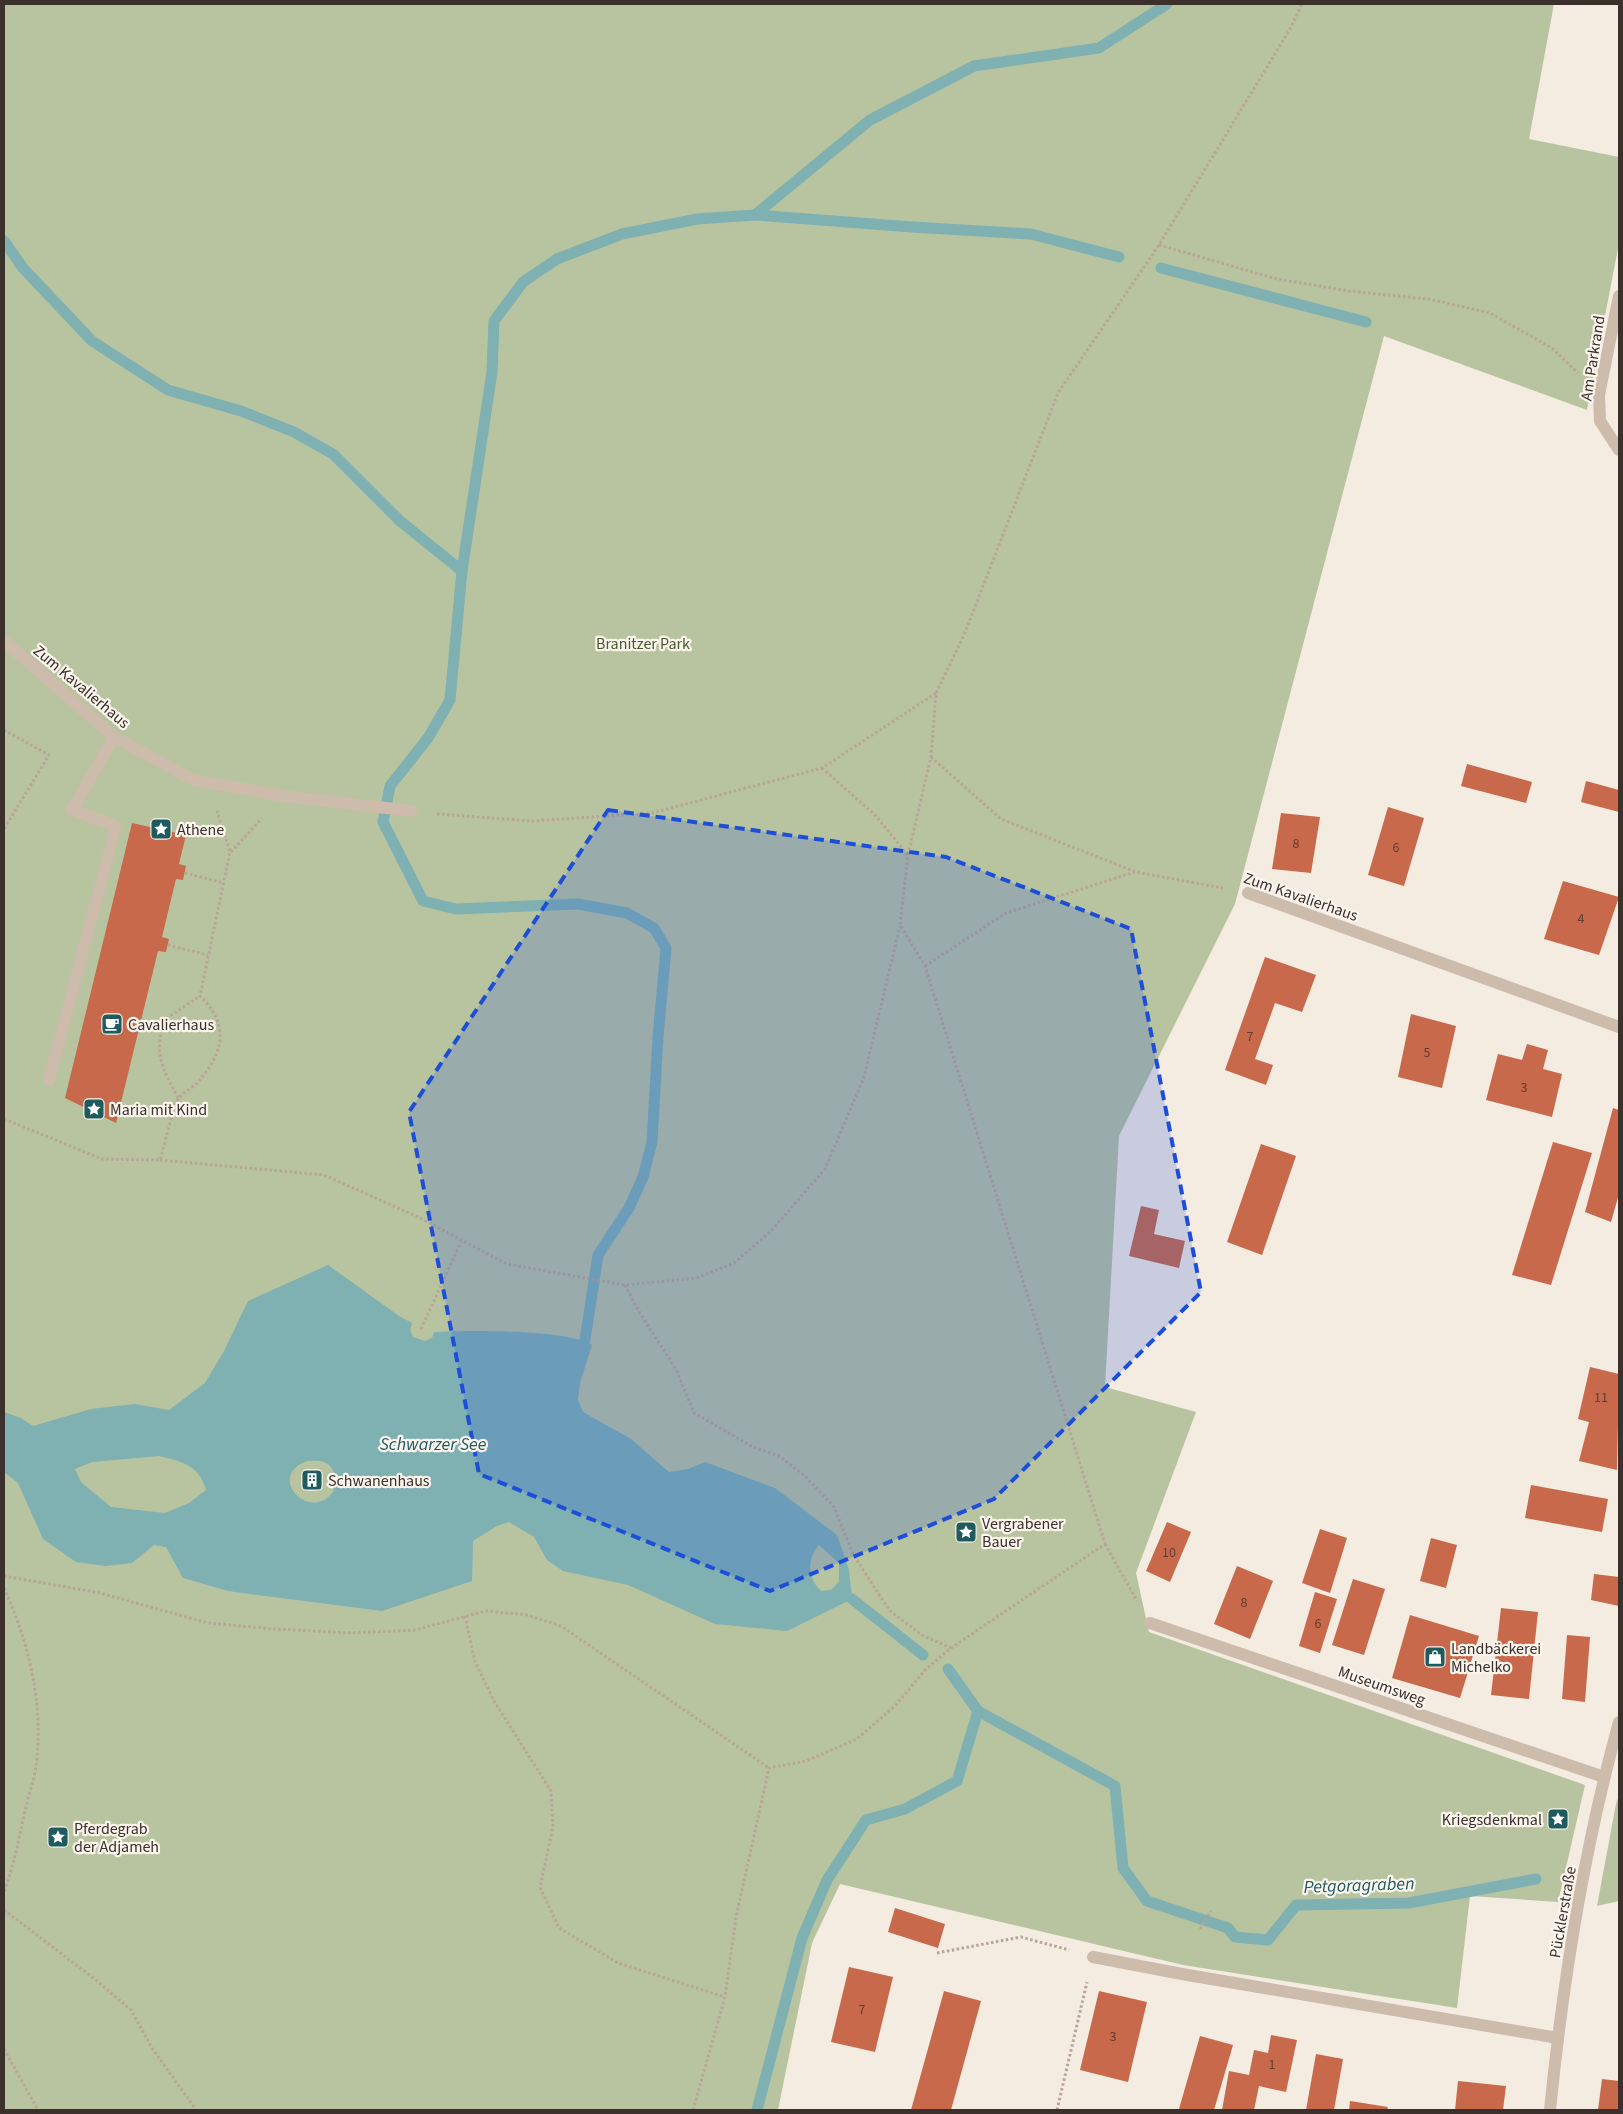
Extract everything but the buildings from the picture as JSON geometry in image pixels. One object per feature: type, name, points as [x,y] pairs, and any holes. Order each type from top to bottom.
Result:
[{"type":"street","name":"Am Parkrand","points":[[1619,296],[1599,395],[1600,421],[1619,450]]},
{"type":"street","name":"Zum Kavalierhaus","points":[[4,641],[114,736],[194,780],[283,796]]},
{"type":"street","points":[[50,1080],[116,826],[72,810],[114,736]]},
{"type":"street","points":[[283,796],[412,811]]},
{"type":"street","name":"Zum Kavalierhaus","points":[[1248,893],[1619,1026]]},
{"type":"street","name":"Museumsweg","points":[[1150,1623],[1604,1777]]},
{"type":"street","name":"Pücklerstraße","points":[[1550,2110],[1558,2038],[1582,1889],[1604,1777],[1619,1722]]},
{"type":"street","points":[[1094,1957],[1182,1974],[1558,2038]]},
{"type":"path","points":[[4,1119],[102,1159],[160,1160],[324,1175],[418,1217],[461,1242],[507,1264],[611,1284],[626,1285],[696,1278],[734,1262],[770,1232],[824,1168],[864,1077],[900,926],[908,855],[931,757],[936,693],[964,635],[1058,393],[1159,245],[1290,29],[1302,4]]},
{"type":"path","points":[[1159,245],[1277,279],[1349,292],[1429,299],[1490,312],[1552,348],[1599,395]]},
{"type":"path","points":[[412,811],[475,818],[532,821],[652,813],[822,768],[936,693]]},
{"type":"path","points":[[4,730],[49,755],[4,829]]},
{"type":"path","name":"Zum Kavalierhaus","points":[[931,757],[1001,819],[1136,872],[1248,893]]},
{"type":"path","points":[[822,768],[875,815],[908,855]]},
{"type":"path","points":[[178,1098],[163,1069],[158,1040],[164,1020],[200,996],[230,852],[214,802],[194,780]]},
{"type":"path","points":[[230,852],[283,796]]},
{"type":"path","points":[[926,966],[1006,913],[1136,872]]},
{"type":"path","points":[[185,873],[224,883]]},
{"type":"path","points":[[900,926],[926,966],[1106,1544],[1150,1623]]},
{"type":"path","points":[[168,945],[209,955]]},
{"type":"path","points":[[160,1160],[178,1098],[195,1085],[206,1073],[220,1049],[218,1020],[210,1006],[200,996]]},
{"type":"path","points":[[421,1328],[461,1242]]},
{"type":"path","points":[[626,1285],[641,1315],[676,1369],[694,1413],[753,1447],[779,1456],[805,1476],[834,1507],[853,1554],[889,1610],[922,1634],[951,1648]]},
{"type":"path","points":[[4,1576],[100,1593],[208,1623],[275,1629],[352,1633],[414,1630],[486,1611],[528,1615],[561,1626],[769,1768],[806,1761],[857,1740],[896,1705],[925,1670],[943,1654],[1106,1544]]},
{"type":"path","points":[[4,1588],[16,1615],[29,1659],[38,1713],[36,1766],[16,1860],[4,1892]]},
{"type":"path","points":[[465,1616],[475,1662],[490,1693],[551,1791],[553,1827],[540,1887],[559,1928],[618,1963],[725,1997]]},
{"type":"path","points":[[693,2110],[725,1997],[736,1918],[769,1768]]},
{"type":"path","points":[[4,1910],[96,1980],[130,2010],[152,2048],[196,2110]]},
{"type":"path","points":[[1200,1929],[1211,1911]]},
{"type":"path","points":[[937,1953],[1021,1937],[1094,1957],[1057,2110]]},
{"type":"path","points":[[4,2049],[38,2110]]},
{"type":"highlighted area","points":[[608,810],[946,857],[1131,929],[1201,1292],[994,1499],[770,1591],[479,1474],[409,1112]]},
{"type":"green space","name":"Branitzer Park","points":[[4,4],[1554,4],[1529,139],[1619,157],[1619,243],[1587,410],[1384,336],[1235,904],[1119,1136],[1105,1387],[1196,1412],[1136,1573],[1149,1632],[1585,1785],[1558,1902],[1470,1896],[1457,2008],[1183,1965],[840,1884],[812,1943],[778,2110],[4,2110]]},
{"type":"green space","points":[[1619,1795],[1619,1901],[1597,1906],[1616,1804]]},
{"type":"water","name":"Schwarzer See","points":[[328,1265],[399,1316],[412,1323],[410,1330],[413,1337],[425,1341],[432,1338],[434,1332],[491,1331],[561,1336],[592,1345],[580,1383],[578,1400],[583,1412],[631,1439],[669,1472],[688,1469],[705,1462],[775,1488],[837,1535],[849,1570],[852,1599],[787,1631],[715,1624],[628,1585],[563,1571],[547,1560],[534,1537],[509,1522],[497,1526],[473,1541],[472,1581],[382,1611],[228,1591],[183,1578],[166,1547],[154,1545],[132,1563],[106,1566],[76,1562],[43,1539],[18,1483],[4,1472],[4,1412],[21,1418],[33,1426],[91,1409],[135,1404],[169,1410],[205,1383],[224,1351],[248,1301]],"holes":[[[159,1456],[182,1463],[195,1470],[206,1490],[189,1503],[165,1513],[111,1507],[81,1482],[75,1469],[92,1462]],[[307,1461],[326,1463],[334,1472],[334,1489],[323,1501],[303,1500],[291,1486],[290,1477],[295,1468]],[[819,1545],[839,1563],[839,1582],[831,1590],[821,1591],[813,1580],[810,1568],[815,1550]]]},
{"type":"waterway","points":[[585,1340],[598,1255],[629,1208],[643,1177],[652,1142],[658,1037],[666,948],[654,928],[627,913],[578,904],[456,909],[423,901],[383,822],[390,786],[428,738],[450,700],[462,571],[492,372],[494,321],[523,282],[557,259],[622,234],[697,219],[755,215],[870,120],[974,66],[1099,48],[1167,4]]},
{"type":"waterway","points":[[755,215],[1031,234],[1119,257]]},
{"type":"waterway","points":[[4,241],[23,268],[92,341],[168,390],[241,411],[294,432],[333,454],[400,521],[462,571]]},
{"type":"waterway","points":[[1161,268],[1366,322]]},
{"type":"waterway","name":"Petgoragraben","points":[[852,1599],[923,1655]]},
{"type":"waterway","name":"Petgoragraben","points":[[948,1669],[978,1711],[1115,1786],[1123,1868],[1147,1901],[1228,1928],[1235,1937],[1268,1940],[1296,1905],[1409,1903],[1536,1879]]},
{"type":"waterway","points":[[757,2110],[802,1938],[827,1880],[866,1820],[905,1809],[957,1781],[978,1711]]},
{"type":"place","name":"Athene","points":[[161,829]]},
{"type":"place","name":"Cavalierhaus","points":[[112,1024]]},
{"type":"place","name":"Maria mit Kind","points":[[94,1109]]},
{"type":"place","name":"Schwanenhaus","points":[[312,1480]]},
{"type":"place","name":"Vergrabener Bauer","points":[[966,1532]]},
{"type":"place","name":"Landbäckerei Michelko","points":[[1435,1657]]},
{"type":"place","name":"Kriegsdenkmal","points":[[1558,1819]]},
{"type":"place","name":"Pferdegrab der Adjameh","points":[[58,1837]]}]
